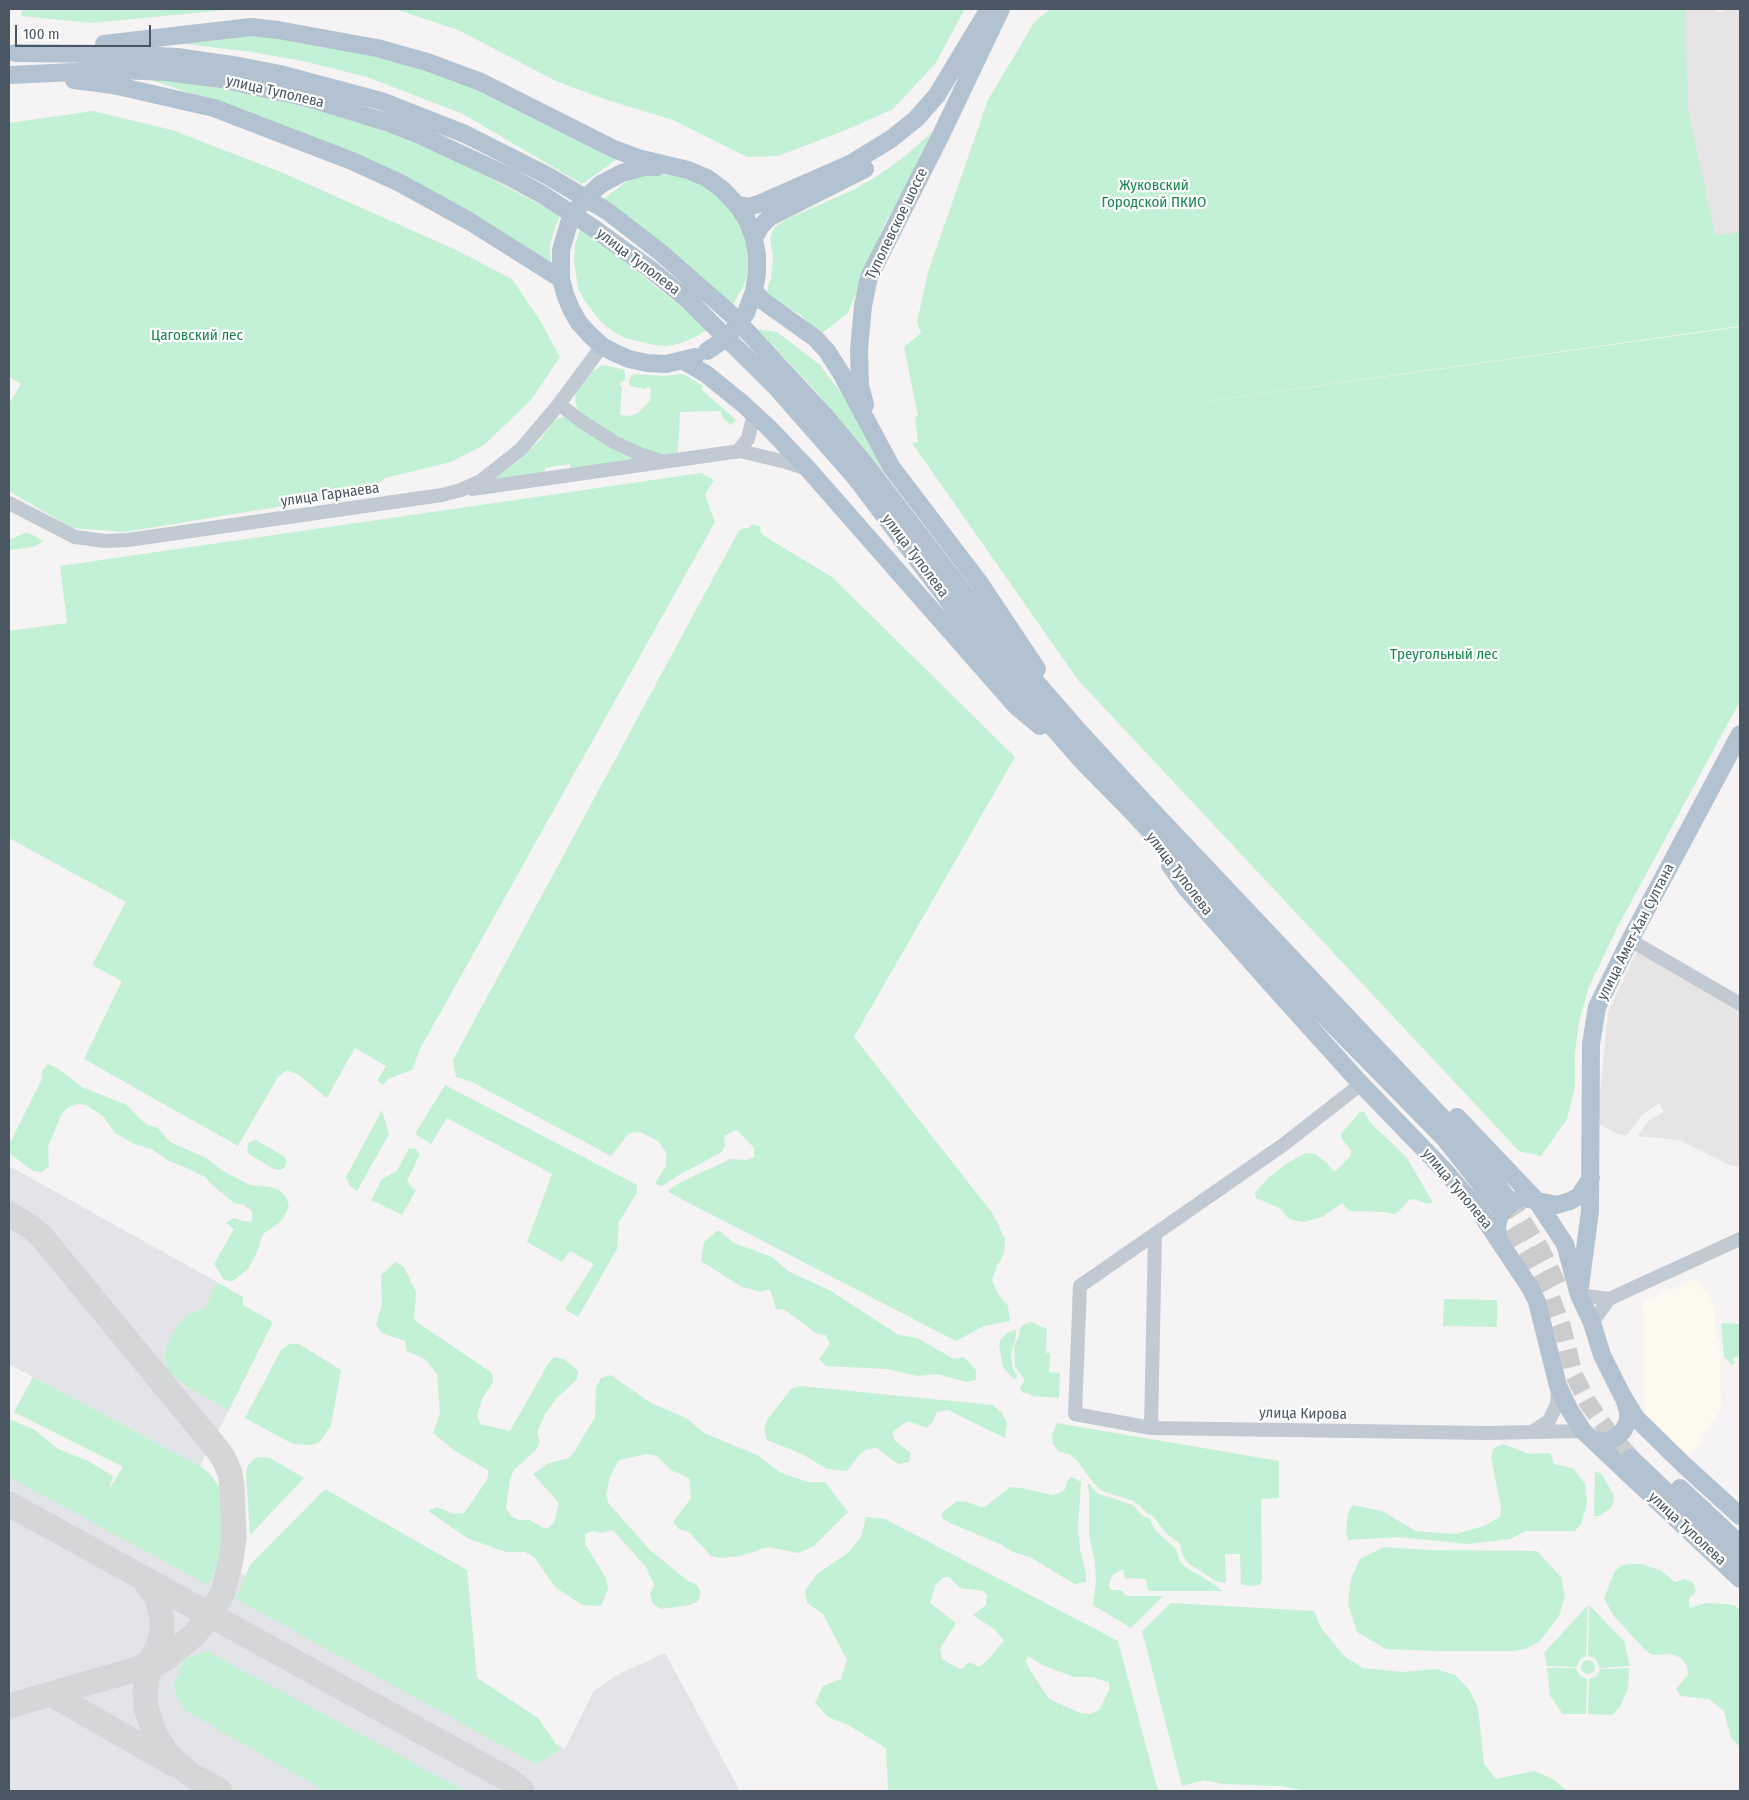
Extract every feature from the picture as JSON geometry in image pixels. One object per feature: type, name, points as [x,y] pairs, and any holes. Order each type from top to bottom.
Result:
[{"type":"main road","points":[[737,205],[749,207],[761,203],[852,164],[891,139],[916,118],[937,95],[995,12]]},
{"type":"main road","points":[[754,238],[761,226],[770,217],[857,174],[888,155],[919,130],[945,102],[995,12]]},
{"type":"main road","name":"Туполевское шоссе","points":[[877,441],[860,385],[859,350],[863,306],[869,277],[940,137],[995,12]]},
{"type":"main road","points":[[12,54],[63,47],[136,41],[232,28],[251,27],[296,33],[378,48],[427,62],[481,82],[614,149],[638,158],[688,170],[706,178],[723,190],[737,205],[754,238],[757,273],[754,291],[746,312],[735,328],[707,352],[684,361],[666,364],[648,363],[630,359],[602,346],[584,329],[571,309],[561,279],[561,250],[570,223],[578,208],[601,184],[629,171],[644,167],[668,166]]},
{"type":"main road","name":"улица Туполева","points":[[12,54],[116,54],[177,57],[239,66],[322,85],[381,101],[465,134],[548,176],[607,211],[660,252],[732,315],[801,389],[869,469],[1009,651],[1076,728],[1141,810],[1289,980],[1444,1138],[1503,1202]]},
{"type":"main road","name":"улица Туполева","points":[[9,76],[119,70],[167,72],[220,79],[308,98],[389,123],[422,136],[510,177],[543,195],[592,227],[650,269],[688,300],[775,386],[855,477],[994,660],[1084,763]]},
{"type":"main road","points":[[9,76],[67,79],[113,85],[214,108],[352,161],[400,183],[469,221],[561,279]]},
{"type":"main road","points":[[754,291],[763,301],[814,338],[827,351],[841,373],[877,441]]},
{"type":"main road","name":"улица Туполева","points":[[684,361],[706,374],[754,413],[808,470],[1016,706],[1141,810],[1219,867],[1536,1200],[1565,1244],[1580,1295],[1602,1355],[1622,1395]]},
{"type":"main road","name":"улица Туполева","points":[[877,441],[892,468],[979,582],[1076,728]]},
{"type":"main road","name":"улица Амет-Хан Султана","points":[[1580,1295],[1590,1211],[1591,1044],[1597,1007],[1630,940],[1740,734]]},
{"type":"main road","name":"улица Туполева","points":[[1141,810],[1186,888],[1361,1084],[1446,1172],[1477,1208],[1531,1289],[1540,1311],[1558,1386],[1569,1410],[1588,1435],[1740,1579]]},
{"type":"main road","points":[[1498,1239],[1498,1224],[1506,1208],[1514,1201],[1523,1198],[1557,1205],[1570,1201],[1579,1196],[1591,1177]]},
{"type":"main road","points":[[1588,1435],[1604,1442],[1616,1438],[1624,1431],[1628,1421],[1628,1411],[1622,1395]]},
{"type":"main road","points":[[1622,1395],[1636,1418],[1740,1516]]},
{"type":"main road","name":"улица Туполева","points":[[1740,1544],[1635,1455],[1740,1562]]},
{"type":"street","name":"улица Гарнаева","points":[[9,503],[75,537],[105,541],[128,540],[442,495],[461,490],[481,481],[521,449],[560,404],[602,346]]},
{"type":"street","points":[[560,404],[581,421],[614,442],[642,455],[672,461]]},
{"type":"street","points":[[737,452],[748,439],[754,413]]},
{"type":"street","points":[[461,490],[737,452],[776,459],[808,470]]},
{"type":"street","points":[[1630,940],[1740,1004]]},
{"type":"street","points":[[1151,1428],[1155,1234],[1283,1145],[1361,1084]]},
{"type":"street","name":"улица Кирова","points":[[1155,1234],[1080,1286],[1074,1414],[1151,1428],[1588,1435]]},
{"type":"street","points":[[1580,1295],[1609,1299],[1740,1239]]},
{"type":"street","points":[[1594,1329],[1609,1299]]},
{"type":"street","points":[[1532,1433],[1549,1421],[1557,1404],[1558,1386]]},
{"type":"shaded area","points":[[1686,9],[1716,9],[1717,13],[1738,9],[1740,17],[1740,289],[1604,57]]},
{"type":"shaded area","points":[[1638,948],[1740,1007],[1740,1166],[1732,1166],[1679,1140],[1638,1136],[1649,1120],[1664,1112],[1659,1103],[1642,1115],[1627,1135],[1620,1135],[1597,1123],[1608,1012]]},
{"type":"shaded area","points":[[9,1166],[217,1282],[205,1308],[188,1314],[166,1347],[164,1359],[170,1373],[189,1388],[229,1410],[200,1466],[9,1364]]},
{"type":"shaded area","points":[[1696,1279],[1711,1299],[1715,1309],[1715,1333],[1720,1342],[1721,1409],[1696,1448],[1685,1455],[1645,1416],[1643,1302]]},
{"type":"shaded area","points":[[9,1447],[565,1749],[594,1691],[617,1675],[665,1653],[740,1791],[9,1791]]},
{"type":"green space","points":[[23,9],[237,9],[91,23],[21,16]]},
{"type":"green space","points":[[395,9],[965,9],[935,64],[893,109],[846,130],[778,156],[747,157],[673,120],[607,100],[558,82],[458,30]]},
{"type":"green space","points":[[1051,9],[1685,9],[1688,110],[1715,235],[1740,232],[1740,326],[1111,415],[1740,327],[1740,701],[1618,926],[1588,989],[1579,1022],[1575,1054],[1575,1087],[1567,1119],[1541,1156],[1519,1151],[1078,680],[912,443],[918,442],[915,417],[918,416],[904,347],[921,333],[917,322],[928,272],[988,100],[1035,21]]},
{"type":"green space","points":[[257,33],[297,37],[431,70],[487,93],[616,160],[582,184],[463,114],[367,77],[303,61],[178,43]]},
{"type":"green space","points":[[149,79],[185,82],[329,111],[393,133],[463,164],[560,215],[550,247],[551,262],[475,217],[213,101]]},
{"type":"green space","name":"Цаговский лес","points":[[93,111],[172,130],[281,172],[454,249],[512,279],[541,322],[560,357],[531,400],[484,445],[451,462],[385,478],[368,492],[125,532],[72,528],[9,491],[9,404],[21,384],[9,377],[9,123]]},
{"type":"green space","points":[[941,124],[884,225],[848,313],[822,333],[815,329],[801,315],[769,297],[767,290],[771,278],[773,256],[770,238],[774,228],[785,220],[853,190],[877,176],[904,157]]},
{"type":"green space","points":[[655,173],[674,173],[690,178],[719,195],[738,219],[748,245],[749,260],[748,274],[733,304],[602,200],[626,182]]},
{"type":"green space","points":[[581,227],[709,329],[681,343],[667,346],[625,338],[612,331],[602,323],[584,300],[578,288],[574,260],[575,245]]},
{"type":"green space","points":[[757,329],[777,332],[820,365],[850,405],[892,482],[812,387]]},
{"type":"green space","points":[[602,365],[624,370],[625,380],[619,384],[622,387],[620,415],[630,416],[638,413],[650,401],[651,389],[649,387],[644,389],[630,386],[629,379],[632,375],[665,376],[682,374],[703,386],[701,389],[736,420],[732,425],[729,424],[722,417],[721,411],[680,412],[678,454],[663,456],[626,444],[580,414],[576,405],[575,395],[578,390],[590,373]]},
{"type":"green space","points":[[568,417],[651,461],[571,470],[569,464],[545,468],[545,471],[532,475],[491,481],[517,462],[540,440],[554,420]]},
{"type":"green space","points":[[701,473],[714,480],[705,495],[715,522],[420,1049],[412,1070],[388,1079],[383,1085],[377,1081],[386,1066],[355,1048],[327,1098],[300,1076],[287,1070],[278,1077],[238,1146],[84,1059],[122,981],[92,965],[126,902],[9,838],[9,631],[67,623],[60,566]]},
{"type":"green space","points":[[752,524],[761,527],[760,532],[764,536],[832,577],[1015,757],[854,1037],[993,1214],[1005,1239],[1004,1254],[992,1280],[998,1294],[1008,1306],[1010,1321],[984,1326],[956,1341],[668,1192],[683,1181],[731,1159],[746,1160],[754,1157],[754,1148],[737,1130],[724,1136],[725,1145],[722,1152],[662,1186],[655,1183],[666,1166],[666,1152],[658,1141],[640,1132],[629,1133],[611,1156],[472,1082],[456,1077],[453,1060],[738,532],[741,529],[749,528]]},
{"type":"green space","points":[[27,532],[44,541],[34,547],[9,550],[9,540]]},
{"type":"green space","points":[[48,1064],[57,1068],[82,1087],[127,1105],[148,1125],[158,1128],[170,1142],[206,1158],[223,1171],[250,1185],[279,1190],[286,1197],[289,1206],[285,1215],[279,1223],[263,1234],[257,1252],[248,1269],[233,1281],[224,1280],[214,1264],[234,1229],[226,1223],[234,1218],[252,1222],[252,1211],[244,1205],[234,1203],[205,1177],[169,1161],[153,1150],[132,1143],[115,1133],[103,1116],[86,1105],[78,1104],[69,1107],[62,1113],[48,1147],[49,1166],[42,1172],[33,1171],[9,1153],[10,1143],[41,1081],[42,1071]]},
{"type":"green space","points":[[445,1085],[637,1185],[637,1193],[619,1222],[617,1249],[578,1317],[565,1309],[594,1264],[570,1251],[562,1262],[527,1242],[552,1174],[447,1118],[431,1144],[415,1134]]},
{"type":"green space","points":[[382,1110],[389,1134],[357,1191],[350,1186],[346,1177]]},
{"type":"green space","points":[[1364,1111],[1370,1122],[1407,1158],[1433,1203],[1428,1204],[1414,1199],[1409,1200],[1394,1214],[1349,1211],[1342,1203],[1322,1217],[1303,1222],[1292,1220],[1281,1209],[1256,1198],[1255,1193],[1267,1179],[1287,1163],[1306,1153],[1315,1154],[1327,1163],[1333,1171],[1337,1170],[1351,1155],[1351,1150],[1342,1139],[1341,1134],[1359,1113]]},
{"type":"green space","points":[[256,1140],[285,1157],[287,1162],[284,1168],[280,1170],[274,1169],[249,1154],[247,1150],[249,1142]]},
{"type":"green space","points":[[409,1148],[415,1149],[420,1154],[407,1181],[416,1190],[402,1215],[371,1200],[382,1179],[397,1171]]},
{"type":"green space","points":[[718,1230],[734,1243],[772,1257],[788,1271],[831,1291],[899,1335],[917,1338],[954,1359],[964,1357],[976,1370],[976,1380],[967,1382],[937,1374],[917,1376],[887,1369],[826,1366],[819,1359],[830,1344],[826,1335],[817,1334],[785,1310],[776,1309],[770,1289],[761,1292],[742,1287],[701,1261],[704,1242]]},
{"type":"green space","points":[[396,1262],[404,1267],[416,1292],[414,1320],[492,1373],[493,1382],[483,1397],[477,1415],[480,1424],[510,1431],[548,1364],[554,1357],[564,1359],[578,1371],[577,1379],[556,1399],[545,1414],[537,1433],[540,1442],[536,1450],[514,1470],[510,1479],[506,1508],[511,1516],[519,1520],[529,1520],[546,1529],[554,1523],[559,1503],[533,1474],[549,1463],[569,1458],[575,1451],[595,1417],[596,1387],[601,1378],[611,1375],[651,1403],[686,1418],[704,1433],[757,1455],[781,1473],[808,1482],[825,1482],[848,1512],[814,1546],[798,1553],[768,1547],[741,1556],[721,1558],[711,1556],[689,1532],[679,1529],[673,1522],[691,1498],[689,1478],[671,1470],[657,1456],[647,1454],[619,1460],[610,1477],[606,1496],[609,1504],[650,1550],[688,1581],[696,1584],[701,1592],[698,1601],[690,1605],[661,1609],[653,1604],[650,1594],[654,1585],[646,1567],[613,1530],[602,1533],[593,1531],[585,1534],[585,1544],[606,1578],[608,1588],[601,1606],[582,1605],[555,1587],[534,1557],[525,1552],[506,1552],[467,1538],[428,1511],[437,1507],[454,1514],[464,1513],[487,1480],[489,1471],[455,1451],[433,1433],[440,1414],[437,1374],[425,1359],[407,1351],[405,1341],[382,1333],[376,1325],[382,1304],[381,1275]]},
{"type":"green space","points":[[217,1282],[243,1297],[243,1305],[273,1322],[229,1410],[189,1388],[170,1373],[164,1359],[166,1347],[177,1326],[188,1314],[205,1308]]},
{"type":"green space","points":[[1444,1299],[1497,1300],[1497,1327],[1443,1326]]},
{"type":"green space","points":[[1031,1322],[1047,1329],[1046,1353],[1050,1353],[1049,1372],[1060,1373],[1059,1398],[1031,1396],[1028,1393],[1023,1393],[1020,1389],[1025,1380],[1015,1367],[1014,1346],[1019,1336],[1020,1328]]},
{"type":"green space","points":[[1721,1323],[1740,1324],[1740,1356],[1733,1358],[1735,1363],[1732,1365],[1724,1357]]},
{"type":"green space","points":[[1016,1329],[1011,1354],[1013,1369],[1017,1375],[1016,1379],[1012,1378],[1003,1367],[999,1346],[1001,1339],[1006,1334]]},
{"type":"green space","points":[[289,1344],[299,1344],[341,1370],[331,1425],[320,1442],[312,1445],[293,1444],[245,1418],[281,1350]]},
{"type":"green space","points":[[33,1377],[200,1466],[209,1473],[221,1489],[223,1530],[219,1560],[208,1585],[9,1477],[9,1419],[35,1430],[58,1449],[88,1461],[113,1476],[109,1489],[123,1467],[14,1412]]},
{"type":"green space","points":[[800,1386],[993,1405],[1002,1413],[1007,1423],[1005,1438],[948,1410],[937,1412],[927,1428],[908,1421],[892,1432],[895,1441],[911,1453],[909,1462],[898,1464],[877,1448],[867,1449],[859,1455],[847,1471],[827,1469],[802,1454],[767,1440],[764,1429],[767,1420],[791,1389]]},
{"type":"green space","points":[[1057,1423],[1279,1461],[1279,1498],[1261,1499],[1262,1580],[1260,1585],[1249,1586],[1241,1584],[1240,1554],[1225,1554],[1226,1583],[1216,1581],[1188,1563],[1182,1554],[1180,1544],[1166,1533],[1152,1515],[1148,1514],[1133,1501],[1102,1491],[1091,1480],[1077,1460],[1069,1454],[1059,1452],[1053,1444],[1052,1435]]},
{"type":"green space","points":[[1503,1444],[1530,1454],[1550,1453],[1554,1464],[1573,1468],[1585,1484],[1587,1504],[1581,1524],[1575,1531],[1526,1531],[1510,1539],[1468,1544],[1398,1537],[1348,1540],[1346,1531],[1348,1513],[1353,1505],[1382,1511],[1416,1531],[1455,1534],[1484,1526],[1500,1517],[1501,1508],[1491,1457],[1494,1448]]},
{"type":"green space","points":[[255,1458],[270,1458],[304,1478],[250,1535],[246,1473],[248,1465]]},
{"type":"green space","points":[[1595,1472],[1601,1473],[1614,1499],[1611,1508],[1599,1516],[1594,1516]]},
{"type":"green space","points":[[1072,1477],[1081,1482],[1078,1528],[1086,1582],[1075,1584],[1032,1558],[1013,1552],[1000,1544],[942,1518],[942,1513],[957,1501],[981,1507],[986,1506],[1010,1487],[1053,1495],[1062,1492],[1068,1480]]},
{"type":"green space","points":[[1088,1483],[1099,1494],[1133,1505],[1143,1516],[1149,1518],[1155,1530],[1176,1549],[1184,1566],[1222,1591],[1149,1591],[1146,1579],[1125,1578],[1123,1569],[1111,1578],[1109,1585],[1111,1590],[1120,1590],[1125,1595],[1130,1596],[1163,1596],[1131,1628],[1093,1605],[1096,1583],[1095,1563],[1089,1535]]},
{"type":"green space","points":[[325,1489],[467,1570],[477,1678],[538,1718],[560,1750],[536,1764],[236,1599],[250,1565]]},
{"type":"green space","points":[[866,1517],[885,1519],[1118,1641],[1158,1791],[888,1791],[886,1748],[848,1725],[828,1717],[815,1703],[823,1686],[841,1679],[847,1660],[823,1614],[807,1603],[805,1591],[817,1574],[849,1552],[861,1537]],"holes":[[[944,1577],[949,1577],[960,1588],[984,1591],[987,1595],[986,1605],[973,1615],[994,1629],[1004,1640],[990,1658],[979,1667],[970,1662],[960,1669],[942,1659],[940,1649],[956,1623],[930,1603],[936,1584]],[[1028,1656],[1042,1665],[1074,1677],[1093,1677],[1109,1682],[1109,1690],[1099,1710],[1090,1714],[1080,1713],[1049,1699],[1030,1670],[1026,1661]]]},
{"type":"green space","points":[[1384,1547],[1428,1550],[1537,1551],[1561,1577],[1565,1596],[1559,1616],[1539,1642],[1525,1649],[1512,1651],[1438,1651],[1386,1649],[1357,1632],[1348,1604],[1351,1579],[1360,1559]]},
{"type":"green space","points":[[1641,1564],[1660,1570],[1675,1582],[1684,1579],[1693,1582],[1696,1592],[1689,1598],[1689,1608],[1705,1603],[1734,1605],[1740,1610],[1740,1747],[1731,1738],[1724,1711],[1709,1699],[1681,1696],[1676,1689],[1688,1675],[1687,1666],[1681,1658],[1672,1654],[1653,1655],[1645,1650],[1613,1615],[1604,1598],[1615,1571],[1622,1565]]},
{"type":"green space","points":[[1171,1603],[1314,1611],[1321,1628],[1345,1657],[1363,1668],[1403,1672],[1436,1669],[1455,1675],[1470,1691],[1478,1708],[1484,1764],[1496,1779],[1534,1771],[1553,1779],[1567,1791],[1303,1791],[1281,1786],[1223,1784],[1204,1780],[1182,1786],[1142,1631]]},
{"type":"green space","points":[[1588,1605],[1586,1656],[1580,1659],[1577,1667],[1547,1666],[1544,1653]]},
{"type":"green space","points":[[1589,1605],[1624,1641],[1630,1666],[1599,1668],[1596,1659],[1588,1656]]},
{"type":"green space","points":[[207,1651],[465,1791],[325,1791],[183,1709],[173,1687],[185,1659]]},
{"type":"green space","points":[[1585,1660],[1591,1660],[1595,1667],[1591,1674],[1585,1674],[1581,1670],[1581,1664]]},
{"type":"green space","points":[[1547,1668],[1576,1668],[1580,1676],[1587,1679],[1586,1714],[1563,1714],[1550,1696]]},
{"type":"green space","points":[[1629,1668],[1628,1688],[1620,1707],[1612,1715],[1588,1714],[1589,1679],[1597,1676],[1600,1669]]},
{"type":"taxiway","points":[[9,1214],[31,1227],[42,1237],[217,1449],[230,1473],[234,1538],[223,1592],[210,1615],[195,1634],[168,1657],[149,1668],[144,1666]]},
{"type":"taxiway","points":[[9,1504],[511,1781],[522,1791]]},
{"type":"taxiway","points":[[9,1706],[137,1669],[149,1663],[158,1647],[162,1632],[162,1621],[158,1600],[144,1579]]},
{"type":"taxiway","points":[[152,1659],[145,1694],[146,1708],[155,1734],[168,1755],[190,1774],[220,1791]]},
{"type":"taxiway","points":[[51,1694],[173,1764]]},
{"type":"tunnel","points":[[1508,1199],[1541,1250],[1559,1288]]},
{"type":"tunnel","points":[[1497,1205],[1549,1292],[1562,1327],[1574,1375],[1588,1403],[1607,1430],[1631,1458]]},
{"type":"park label","name":"Жуковский Городской ПКИО","points":[[1154,194]]},
{"type":"park label","name":"Треугольный лес","points":[[1444,655]]}]
